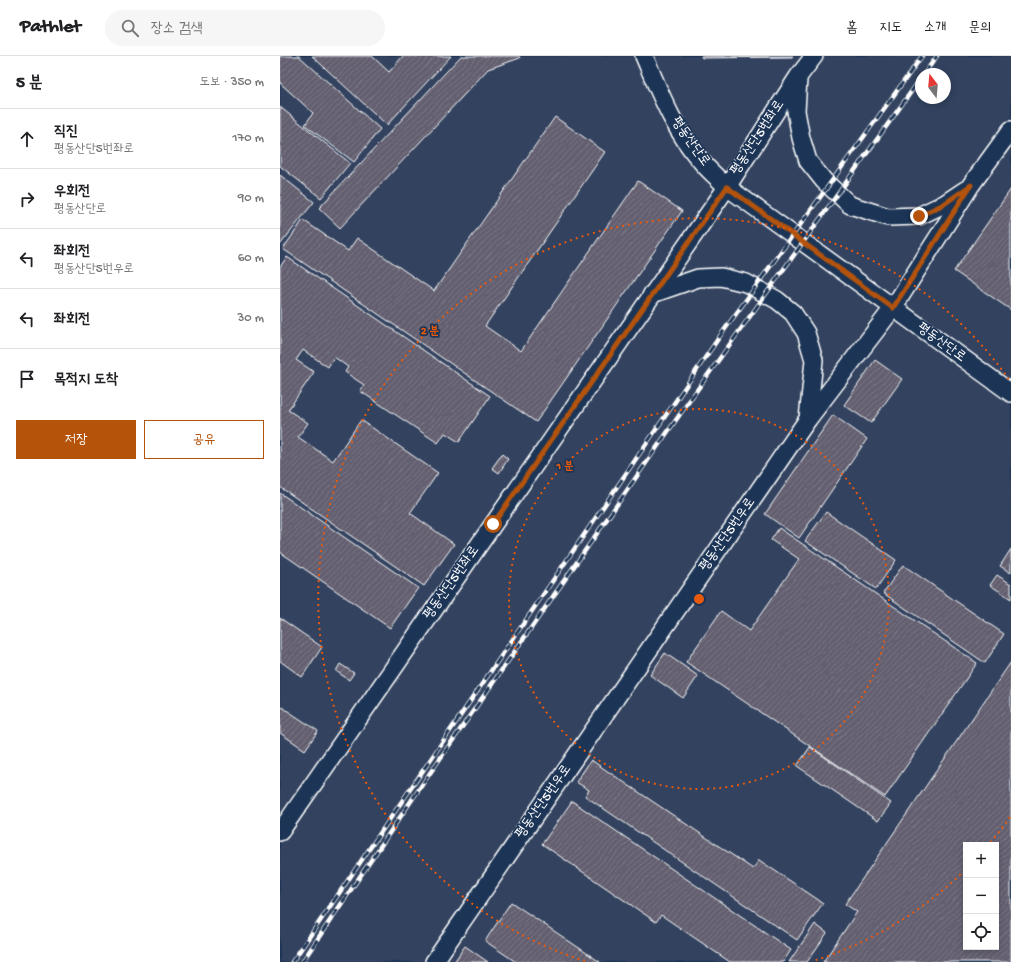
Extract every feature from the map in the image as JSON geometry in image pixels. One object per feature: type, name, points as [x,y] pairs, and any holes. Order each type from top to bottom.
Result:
[{"type":"street","name":"평동산단로","points":[[644,56],[662,98],[682,134],[700,161],[727,187],[1011,393]]},
{"type":"street","name":"평동산단5번좌로","points":[[280,832],[727,187],[798,77],[814,56]]},
{"type":"street","points":[[798,77],[796,111],[801,138],[808,161],[824,181],[850,205],[888,217],[919,216],[944,204],[971,185]]},
{"type":"street","name":"평동산단5번우로","points":[[434,962],[808,419],[893,308],[971,185],[1011,130]]},
{"type":"street","points":[[652,294],[698,278],[721,277],[746,283],[777,300],[792,314],[806,333],[814,360],[808,419]]},
{"type":"shaded area","points":[[280,56],[1011,56],[1011,962],[280,962]]},
{"type":"building","points":[[280,56],[299,56],[380,129],[354,162],[305,125],[313,113],[280,83]]},
{"type":"building","points":[[312,56],[372,56],[389,72],[403,56],[451,56],[387,125]]},
{"type":"building","points":[[461,56],[519,56],[520,58],[488,69],[340,228],[319,208]]},
{"type":"building","points":[[701,56],[793,56],[702,58]]},
{"type":"building","points":[[280,107],[350,163],[321,198],[280,166]]},
{"type":"building","points":[[555,117],[605,152],[485,326],[521,351],[638,181],[682,211],[536,422],[283,249],[303,220],[348,251],[357,238],[434,291]]},
{"type":"building","points":[[280,175],[314,202],[280,245]]},
{"type":"building","points":[[1011,189],[1011,310],[954,271]]},
{"type":"building","points":[[287,257],[490,396],[459,442],[445,433],[438,443],[360,391],[364,385],[345,372],[348,367],[334,357],[328,367],[303,350],[296,360],[314,372],[288,410],[308,423],[298,437],[333,461],[361,420],[438,473],[410,513],[454,544],[424,586],[280,487],[280,267]]},
{"type":"building","points":[[875,360],[902,379],[871,423],[844,405]]},
{"type":"building","points":[[833,415],[867,439],[799,538],[765,514]]},
{"type":"building","points":[[502,454],[508,459],[499,473],[492,468]]},
{"type":"building","points":[[280,493],[418,588],[390,628],[280,552]]},
{"type":"building","points":[[826,512],[896,560],[876,589],[805,541]]},
{"type":"building","points":[[779,528],[977,663],[885,797],[686,662],[721,611],[749,631],[799,559],[771,540]]},
{"type":"building","points":[[1011,549],[1011,573],[1000,566]]},
{"type":"building","points":[[903,565],[1004,634],[985,663],[883,593]]},
{"type":"building","points":[[997,575],[1011,584],[1011,599],[990,585]]},
{"type":"building","points":[[280,618],[322,647],[302,677],[280,661]]},
{"type":"building","points":[[665,653],[698,676],[683,698],[650,675]]},
{"type":"building","points":[[1011,662],[1011,962],[823,962],[857,912],[845,904]]},
{"type":"building","points":[[340,664],[354,673],[349,680],[336,671]]},
{"type":"building","points":[[282,707],[318,731],[305,750],[280,733],[280,710]]},
{"type":"building","points":[[810,747],[891,803],[878,821],[797,766]]},
{"type":"building","points":[[591,760],[753,869],[759,860],[823,903],[797,940],[585,796],[589,790],[576,782]]},
{"type":"building","points":[[572,801],[791,950],[783,962],[730,962],[661,915],[656,922],[542,844]]},
{"type":"building","points":[[511,902],[600,962],[516,962],[485,941]]},
{"type":"building","points":[[815,924],[827,933],[807,962],[789,962]]},
{"type":"building","points":[[465,946],[488,962],[454,962]]},
{"type":"railway","points":[[292,962],[720,336],[922,56]]},
{"type":"railway","points":[[928,68],[937,56]]},
{"type":"railway","points":[[302,962],[430,773],[692,397],[915,86]]},
{"type":"route","points":[[493,524],[727,187],[893,308],[971,185],[944,204],[919,216]]}]
